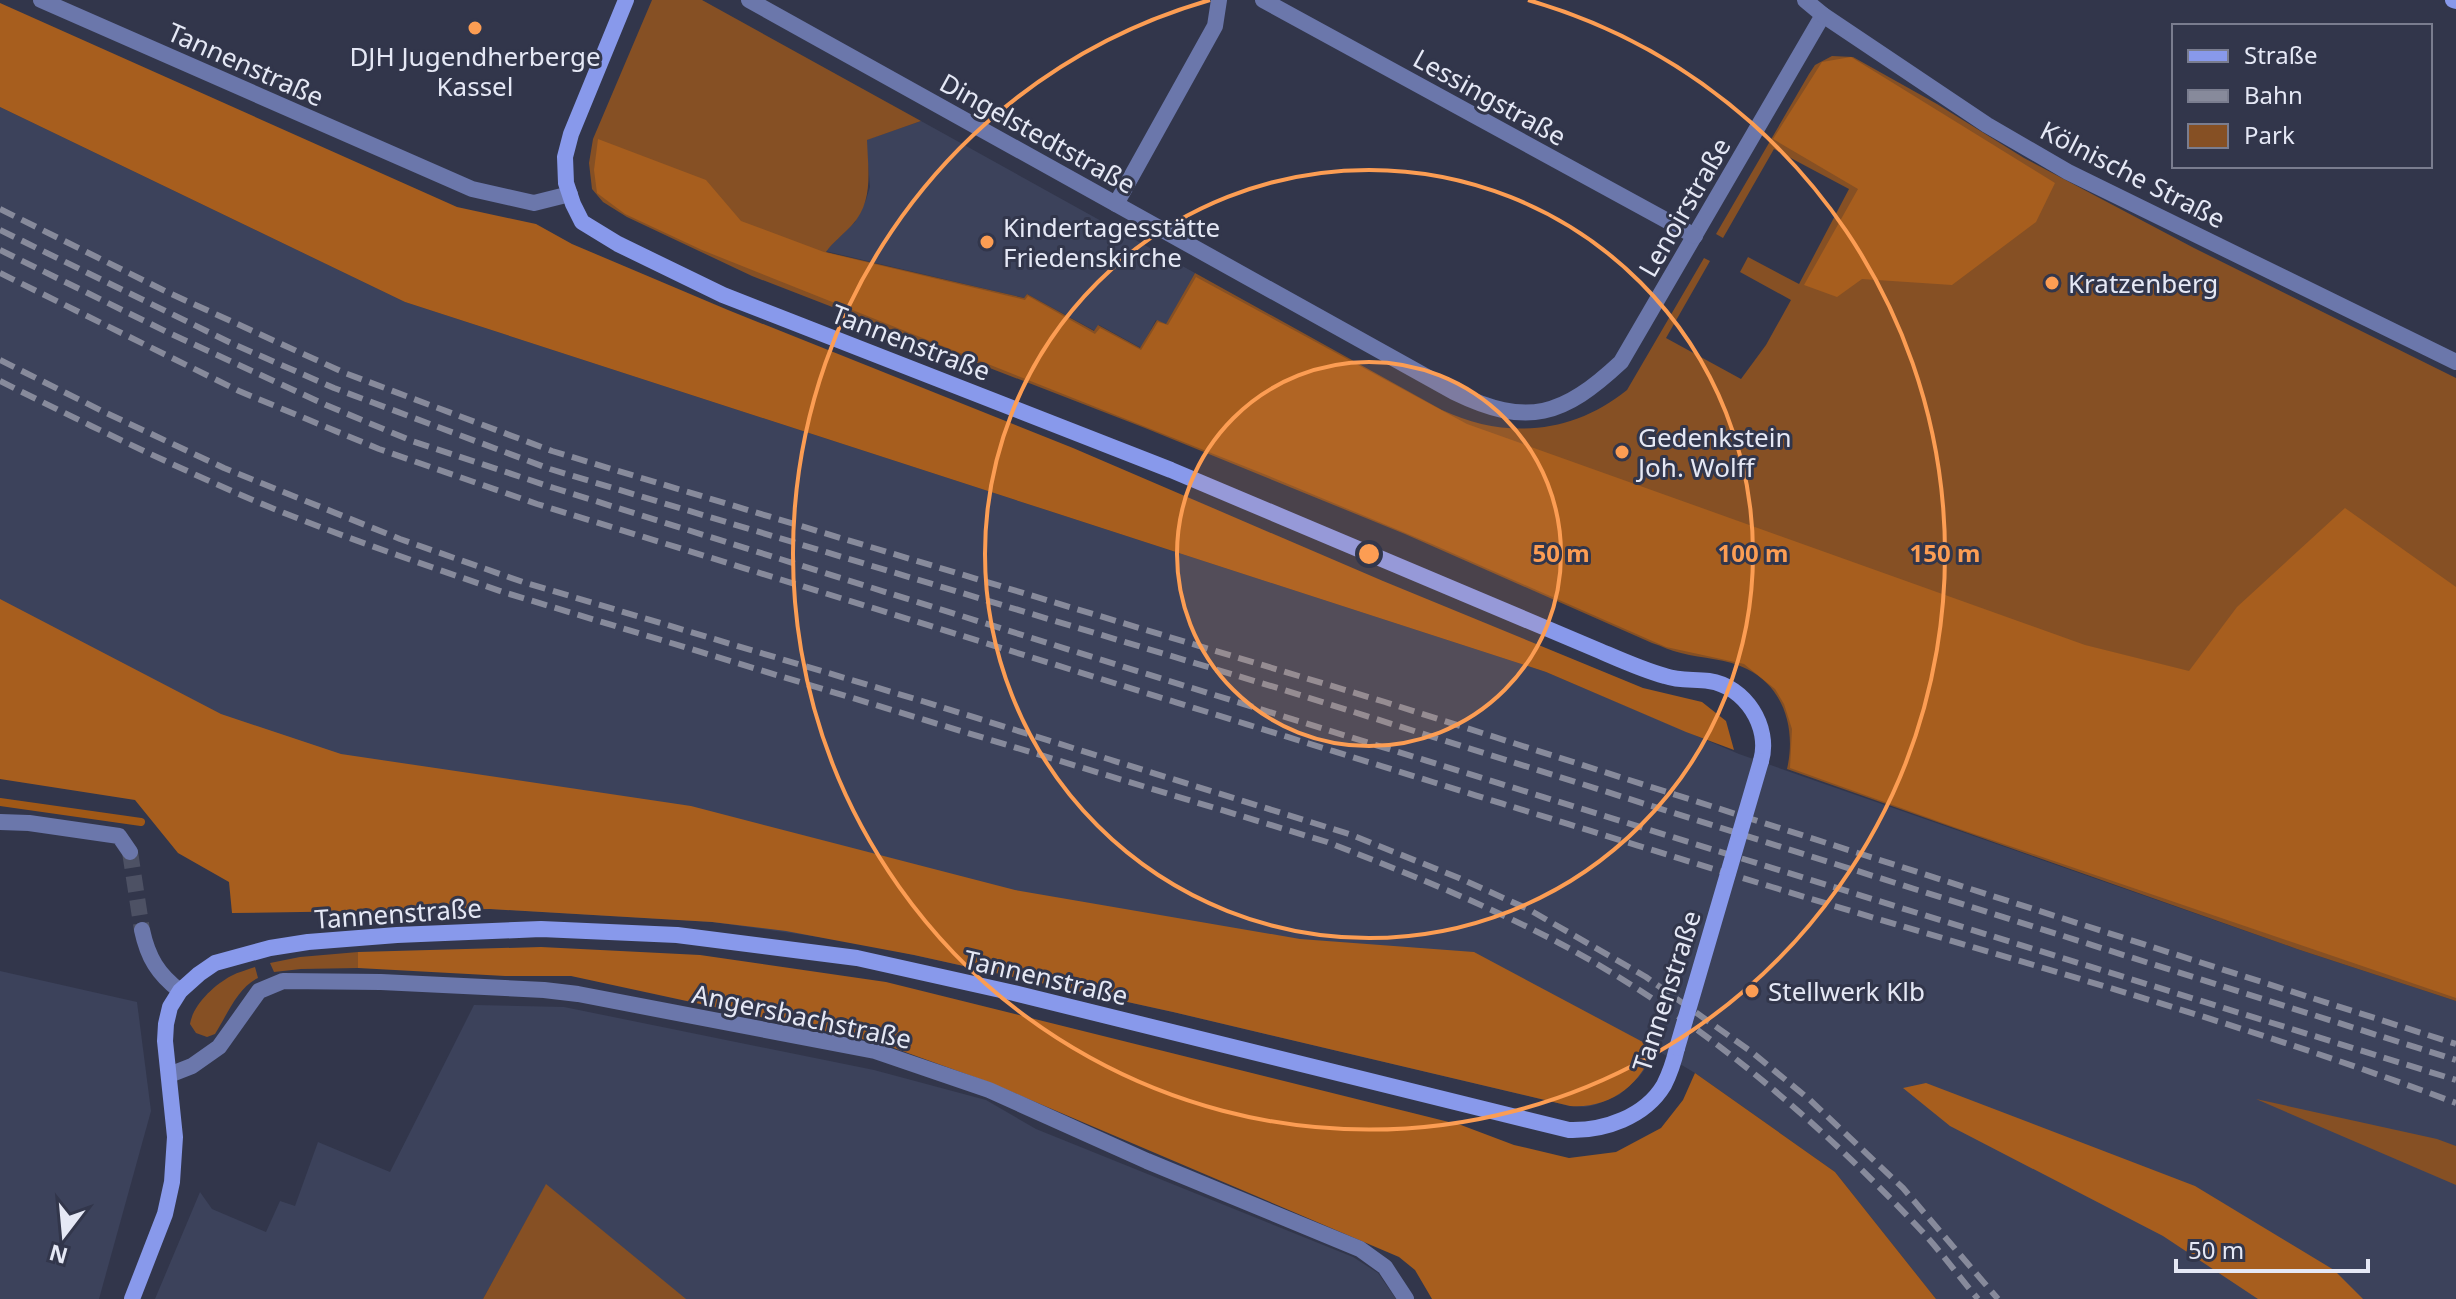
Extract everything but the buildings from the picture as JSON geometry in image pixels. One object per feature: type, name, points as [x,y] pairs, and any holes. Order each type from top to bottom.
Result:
[{"type":"street","name":"Tannenstraße","points":[[41,0],[472,189],[534,203],[570,194],[582,222],[618,244],[723,295],[1171,470],[1665,677],[1721,685],[1742,699],[1757,718],[1764,740],[1761,761],[1677,1048],[1662,1088],[1642,1108],[1618,1122],[1582,1130],[1555,1128],[1014,993],[857,958],[677,935],[541,929],[308,942],[270,948],[215,963],[180,991]]},
{"type":"street","points":[[570,194],[566,183],[565,157],[571,134],[626,0]]},
{"type":"street","name":"Dingelstedtstraße","points":[[749,0],[1481,405],[1524,412],[1546,411],[1565,405]]},
{"type":"street","points":[[1116,204],[1215,26],[1219,0]]},
{"type":"street","name":"Lessingstraße","points":[[1263,0],[1695,236]]},
{"type":"street","name":"Kölnische Straße","points":[[1805,0],[1987,125],[2068,172],[2456,362]]},
{"type":"street","name":"Lenoirstraße","points":[[1565,405],[1600,382],[1621,362],[1823,15]]},
{"type":"street","points":[[0,822],[119,836],[130,852]]},
{"type":"street","points":[[132,1299],[165,1214],[172,1182],[175,1137],[166,1024],[170,1007],[180,991],[154,966],[142,930]]},
{"type":"street","name":"Angersbachstraße","points":[[169,1075],[192,1066],[219,1047],[259,991],[283,981],[381,982],[578,994],[875,1051],[989,1090],[1147,1161],[1360,1249],[1385,1267],[1406,1299]]},
{"type":"shaded area","points":[[0,3],[457,207],[536,224],[572,244],[728,310],[1073,448],[1643,688],[1702,702],[1726,721],[1734,750],[1546,672],[405,302],[0,107]]},
{"type":"shaded area","points":[[1851,57],[2055,183],[2036,222],[1952,285],[1862,279],[1837,297],[1804,285],[1858,189],[1773,139],[1822,62]]},
{"type":"shaded area","points":[[0,107],[405,302],[1546,672],[1739,754],[2297,949],[2456,1001],[2456,1299],[1936,1299],[1835,1172],[1695,1073],[1655,1049],[1639,1077],[1619,1095],[1595,1105],[1570,1106],[1173,1012],[855,942],[712,922],[490,909],[397,909],[296,833],[0,690]]},
{"type":"shaded area","name":"Kindertagesstätte Friedenskirche","points":[[921,121],[1195,273],[1166,325],[1156,320],[1141,348],[1099,325],[1095,331],[1027,294],[1024,298],[825,251],[855,222],[866,200],[870,187],[866,140]]},
{"type":"shaded area","points":[[598,139],[706,180],[741,221],[824,252],[1025,300],[1028,296],[1095,334],[1100,328],[1141,350],[1158,322],[1168,325],[1196,277],[1467,424],[2085,645],[2189,671],[2237,607],[2345,508],[2456,587],[2456,998],[1790,768],[1792,729],[1784,704],[1775,689],[1744,664],[1666,647],[1269,476],[702,250],[625,214],[597,193],[594,170]]},
{"type":"shaded area","points":[[0,599],[221,714],[341,754],[691,806],[1015,890],[1300,939],[1474,952],[1654,1048],[1641,1073],[1622,1092],[1598,1103],[1570,1106],[1173,1012],[914,955],[786,931],[712,922],[490,909],[232,913],[229,882],[178,853],[135,800],[0,779]]},
{"type":"shaded area","points":[[541,947],[700,955],[886,982],[1461,1125],[1514,1145],[1569,1158],[1616,1152],[1661,1128],[1683,1100],[1695,1073],[1835,1172],[1936,1299],[1432,1299],[1415,1270],[1399,1257],[991,1083],[880,1043],[571,976],[505,976],[358,968],[358,952]]},
{"type":"shaded area","points":[[0,971],[137,1002],[151,1111],[99,1299],[0,1299]]},
{"type":"shaded area","points":[[474,1005],[564,1007],[874,1070],[986,1100],[1036,1129],[1353,1257],[1378,1273],[1396,1299],[682,1299],[546,1185],[483,1299],[155,1299],[200,1192],[212,1209],[266,1232],[280,1201],[295,1206],[318,1142],[390,1172]]},
{"type":"shaded area","points":[[1926,1083],[2195,1186],[2334,1270],[2363,1299],[2258,1299],[2163,1236],[1950,1126],[1903,1088]]},
{"type":"green space","points":[[652,0],[702,0],[921,121],[867,140],[868,185],[864,206],[852,225],[826,252],[1024,298],[1027,294],[1094,331],[1098,325],[1140,348],[1157,320],[1166,324],[1195,273],[1442,410],[1490,426],[1538,428],[1561,424],[1606,405],[1627,390],[1704,258],[1710,261],[1666,338],[1741,379],[1766,345],[1791,300],[1740,272],[1748,257],[1799,284],[1849,189],[1774,149],[1723,238],[1716,234],[1809,74],[1815,65],[1832,56],[1853,57],[2024,158],[2194,248],[2456,378],[2456,1001],[2297,949],[1787,769],[1790,740],[1785,712],[1779,699],[1760,677],[1739,665],[1677,652],[1652,643],[1405,534],[1145,428],[752,276],[627,217],[603,202],[592,189],[589,163],[593,139]]},
{"type":"green space","points":[[358,952],[358,968],[274,972],[270,963],[300,957]]},
{"type":"green space","points":[[255,967],[258,978],[239,995],[215,1034],[207,1037],[196,1033],[190,1024],[205,996],[231,976]]},
{"type":"green space","points":[[2256,1099],[2437,1139],[2456,1146],[2456,1185]]},
{"type":"green space","points":[[546,1184],[686,1299],[483,1299]]},
{"type":"waterway","points":[[0,802],[141,822]]},
{"type":"tunnel","points":[[130,852],[142,930]]},
{"type":"railway","points":[[0,209],[167,292],[345,373],[552,451],[1385,702],[2456,1044]]},
{"type":"railway","points":[[0,230],[231,343],[334,388],[550,469],[1281,689],[2456,1060]]},
{"type":"railway","points":[[0,250],[167,332],[412,441],[1121,666],[2456,1080]]},
{"type":"railway","points":[[0,273],[239,391],[379,449],[537,504],[1772,887],[2202,1016],[2456,1103]]},
{"type":"railway","points":[[0,360],[224,468],[400,539],[523,582],[922,701],[1349,834],[1528,909],[1646,977],[1753,1053],[1810,1100],[1903,1188],[1998,1299]]},
{"type":"railway","points":[[0,381],[223,487],[378,548],[503,592],[1327,842],[1504,916],[1561,944],[1658,1002],[1749,1070],[1877,1185],[1924,1234],[1978,1299]]},
{"type":"place","name":"DJH Jugendherberge Kassel","points":[[475,28]]},
{"type":"place","name":"Kindertagesstätte Friedenskirche","points":[[987,242]]},
{"type":"place","name":"Kratzenberg","points":[[2052,283]]},
{"type":"place","name":"Gedenkstein Joh. Wolff","points":[[1622,452]]},
{"type":"place","name":"Stellwerk Klb","points":[[1752,991]]}]
